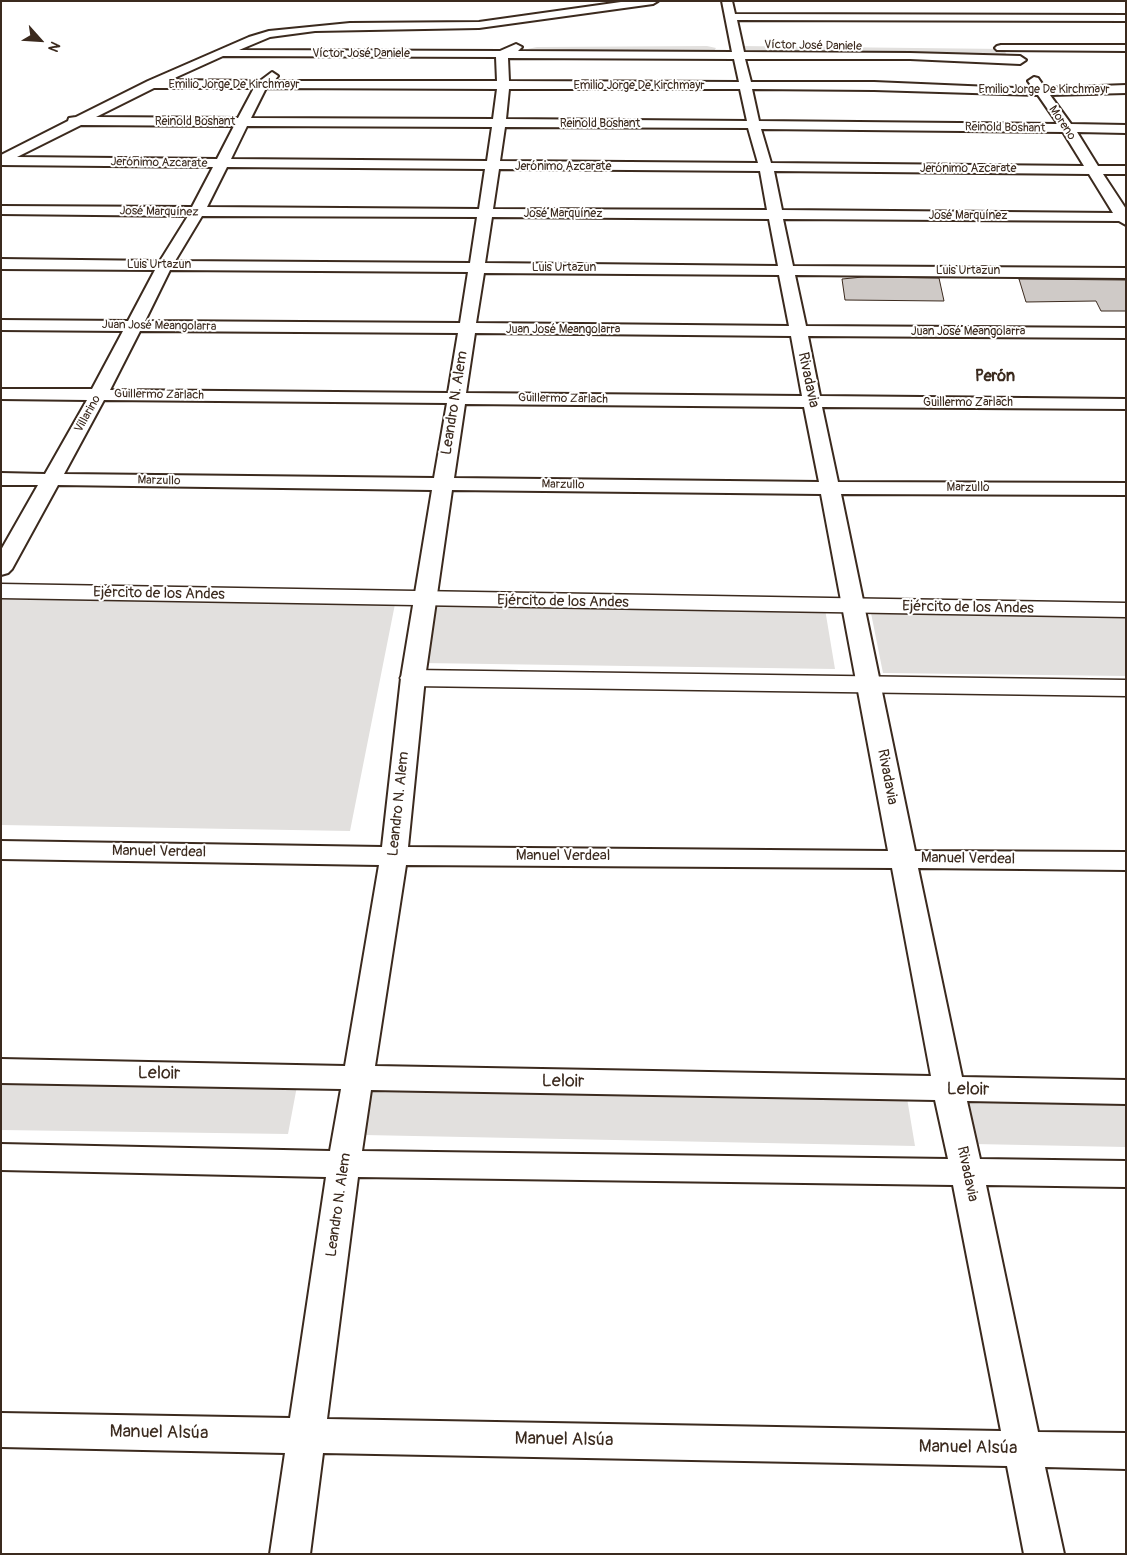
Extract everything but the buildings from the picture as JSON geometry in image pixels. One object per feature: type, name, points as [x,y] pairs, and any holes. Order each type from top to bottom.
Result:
[{"type":"street","points":[[1,160],[152,84],[220,53],[269,34],[315,28],[460,26],[498,23],[653,1]]},
{"type":"street","name":"Rivadavia","points":[[727,1],[736,50],[776,215],[949,1090],[1044,1554]]},
{"type":"street","name":"Moreno","points":[[981,1],[1040,91],[1068,129],[1092,170],[1125,218]]},
{"type":"street","points":[[730,16],[1126,18]]},
{"type":"street","points":[[498,23],[516,26],[522,38]]},
{"type":"street","name":"Víctor José Daniele","points":[[502,54],[522,38],[736,50],[1020,60]]},
{"type":"street","name":"Víctor José Daniele","points":[[220,53],[502,54],[736,50],[1126,48]]},
{"type":"street","name":"Villarino","points":[[1,569],[99,394],[165,265],[223,164],[261,86],[290,63],[294,54]]},
{"type":"street","name":"Leandro N. Alem","points":[[290,1554],[308,1435],[344,1164],[394,856],[413,678],[499,124],[503,85],[502,54]]},
{"type":"street","name":"Emilio Jorge De Kirchmayr","points":[[152,84],[261,86],[882,86],[1040,91],[1126,90]]},
{"type":"street","name":"Reinold Boshant","points":[[74,122],[754,125],[1126,129]]},
{"type":"street","name":"Jerónimo Azcarate","points":[[1,160],[223,164],[1126,170]]},
{"type":"street","name":"José Marquínez","points":[[1,210],[1125,218]]},
{"type":"street","name":"Luis Urtazun","points":[[1,264],[1126,272]]},
{"type":"street","name":"Juan José Meangolarra","points":[[1,325],[1126,333]]},
{"type":"street","name":"Guillermo Zarlach","points":[[1,394],[1126,404]]},
{"type":"street","name":"Marzullo","points":[[1,479],[830,488],[1126,488]]},
{"type":"street","name":"Ejército de los Andes","points":[[1,591],[425,600],[1126,610]]},
{"type":"street","points":[[413,678],[1126,688]]},
{"type":"street","name":"Manuel Verdeal","points":[[1,850],[394,856],[1126,861]]},
{"type":"street","name":"Leloir","points":[[1,1071],[1126,1092]]},
{"type":"street","points":[[1,1157],[344,1164],[1126,1174]]},
{"type":"street","name":"Manuel Alsúa","points":[[1,1430],[1126,1451]]},
{"type":"shaded area","points":[[707,46],[716,48],[714,51],[701,52],[513,52],[537,47]]},
{"type":"shaded area","points":[[740,46],[1004,49],[1008,58],[743,52]]},
{"type":"shaded area","points":[[1,599],[395,604],[350,831],[1,825]]},
{"type":"shaded area","points":[[432,604],[825,609],[835,669],[422,663]]},
{"type":"shaded area","points":[[871,613],[1126,617],[1126,676],[883,673]]},
{"type":"shaded area","points":[[1,1082],[297,1086],[288,1134],[1,1130]]},
{"type":"shaded area","points":[[370,1088],[907,1098],[915,1146],[364,1135]]},
{"type":"shaded area","points":[[964,1096],[1126,1099],[1126,1147],[974,1144]]},
{"type":"district","name":"Perón","points":[[995,377]]}]
